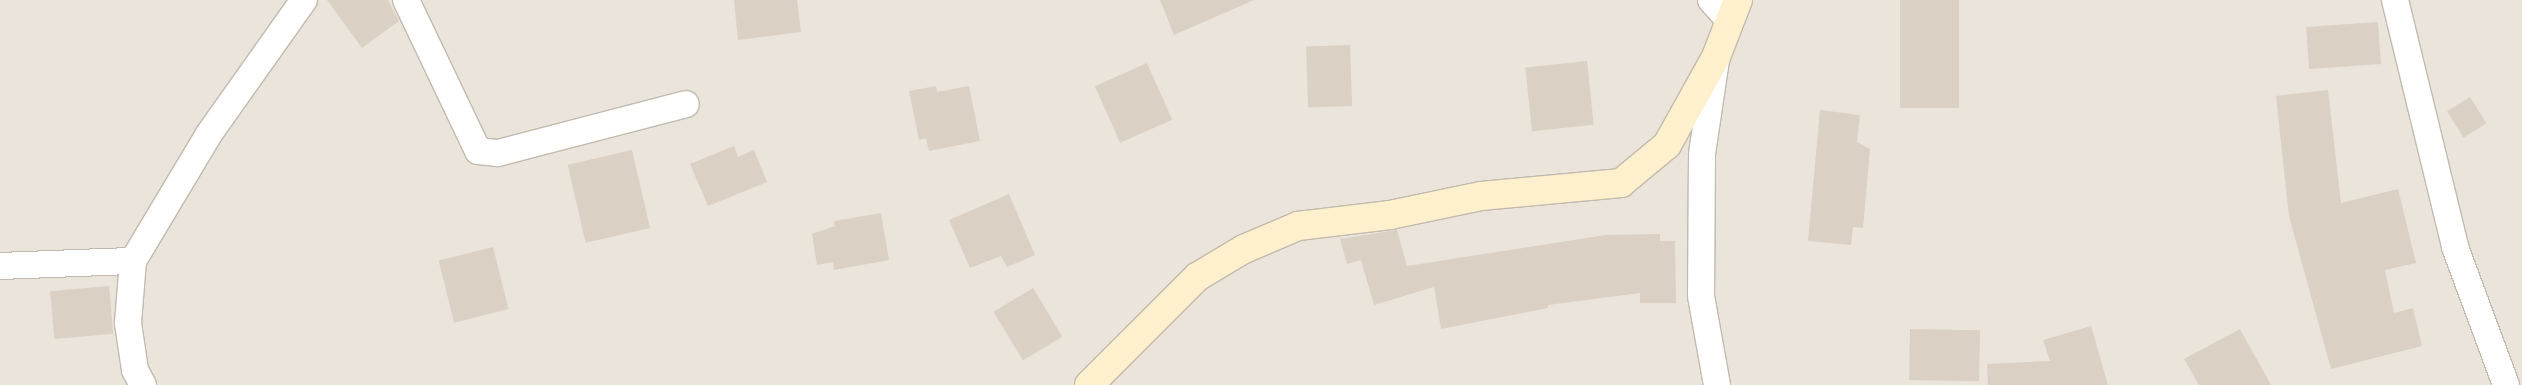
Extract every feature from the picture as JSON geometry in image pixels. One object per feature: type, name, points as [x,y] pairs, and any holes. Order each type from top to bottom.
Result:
[{"type":"street","points":[[143,385],[135,370],[128,323],[133,261],[209,134],[304,0]]},
{"type":"street","points":[[406,0],[478,151],[498,153],[686,104]]},
{"type":"street","points":[[1089,385],[1197,277],[1244,249],[1298,226],[1390,215],[1481,196],[1621,183],[1667,145],[1716,56],[1733,10],[1711,0]]},
{"type":"street","points":[[2395,0],[2455,247],[2506,385]]},
{"type":"street","points":[[1716,56],[1702,154],[1700,296],[1717,385]]},
{"type":"street","points":[[0,266],[133,261]]},
{"type":"shaded area","points":[[0,0],[2522,0],[2522,385],[0,385]]},
{"type":"building","points":[[327,0],[388,0],[399,21],[362,48]]},
{"type":"building","points":[[734,0],[797,0],[801,32],[738,40]]},
{"type":"building","points":[[1160,0],[1254,0],[1174,35]]},
{"type":"building","points":[[1900,0],[1959,0],[1959,108],[1900,108]]},
{"type":"building","points":[[2378,22],[2381,64],[2309,69],[2306,27]]},
{"type":"building","points":[[1350,45],[1352,106],[1308,107],[1306,47]]},
{"type":"building","points":[[1587,61],[1594,125],[1532,131],[1525,67]]},
{"type":"building","points":[[1147,63],[1172,120],[1120,143],[1095,86]]},
{"type":"building","points":[[936,86],[937,92],[969,86],[980,141],[929,151],[926,138],[919,140],[909,91]]},
{"type":"building","points":[[2328,90],[2341,203],[2398,189],[2416,263],[2385,270],[2394,313],[2413,308],[2422,346],[2331,369],[2289,216],[2276,96]]},
{"type":"building","points":[[2470,97],[2486,123],[2464,138],[2447,111]]},
{"type":"building","points":[[1820,110],[1860,115],[1857,142],[1870,149],[1863,228],[1853,227],[1851,245],[1808,241]]},
{"type":"building","points":[[734,146],[738,157],[754,150],[767,182],[708,206],[690,164]]},
{"type":"building","points":[[632,150],[650,228],[586,243],[568,165]]},
{"type":"building","points":[[1009,194],[1035,255],[1007,267],[1001,256],[970,268],[949,220]]},
{"type":"building","points":[[881,213],[889,260],[834,270],[833,262],[817,265],[812,234],[835,226],[834,221]]},
{"type":"building","points":[[1397,230],[1407,266],[1606,235],[1660,234],[1660,241],[1675,241],[1676,303],[1640,303],[1640,293],[1548,305],[1548,308],[1441,329],[1434,287],[1374,305],[1361,260],[1347,264],[1340,239]]},
{"type":"building","points":[[493,247],[508,309],[454,323],[439,261]]},
{"type":"building","points":[[109,286],[113,334],[54,339],[50,291]]},
{"type":"building","points":[[1033,288],[1062,337],[1023,361],[994,312]]},
{"type":"building","points":[[2091,326],[2108,385],[1988,385],[1987,364],[2050,361],[2043,340]]},
{"type":"building","points":[[1910,329],[1980,330],[1979,381],[1909,380]]},
{"type":"building","points":[[2240,329],[2271,385],[2199,385],[2184,359]]}]
